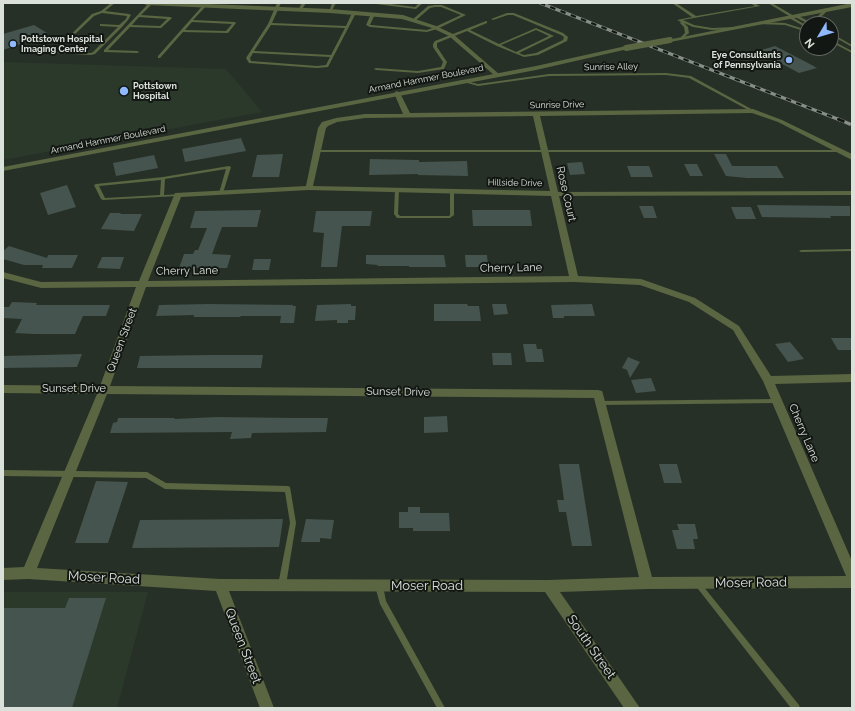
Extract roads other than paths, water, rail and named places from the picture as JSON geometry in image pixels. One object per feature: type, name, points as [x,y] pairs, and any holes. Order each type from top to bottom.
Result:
[{"type":"street","points":[[146,3],[278,6],[300,10],[403,17],[436,28],[452,36],[496,74]]},
{"type":"street","name":"Armand Hammer Boulevard","points":[[3,169],[496,74],[550,65],[626,48],[852,5]]},
{"type":"street","points":[[397,94],[407,115]]},
{"type":"street","name":"Sunrise Drive","points":[[309,188],[322,128],[330,122],[351,117],[753,111],[780,121],[847,154]]},
{"type":"street","name":"Rose Court","points":[[536,115],[574,279]]},
{"type":"street","name":"Hillside Drive","points":[[178,195],[309,188],[555,194],[852,192]]},
{"type":"street","name":"Queen Street","points":[[28,573],[104,389],[142,284],[178,195]]},
{"type":"street","name":"Cherry Lane","points":[[3,276],[41,284],[574,279],[641,282],[692,300],[736,328],[768,380],[852,576]]},
{"type":"street","points":[[768,380],[852,378]]},
{"type":"street","name":"Sunset Drive","points":[[3,389],[598,394],[600,403]]},
{"type":"street","points":[[600,403],[647,584]]},
{"type":"street","name":"Moser Road","points":[[3,574],[28,573],[220,584],[379,586],[548,586],[852,582]]},
{"type":"street","name":"Queen Street","points":[[220,584],[267,708]]},
{"type":"street","name":"South Street","points":[[548,586],[633,708]]},
{"type":"lane","points":[[102,12],[129,15],[121,26],[94,53],[55,52],[93,16],[102,12],[113,3]]},
{"type":"lane","points":[[137,52],[105,51],[151,3]]},
{"type":"lane","points":[[300,10],[304,3]]},
{"type":"lane","points":[[330,11],[334,3]]},
{"type":"lane","points":[[376,3],[416,8],[421,3]]},
{"type":"lane","points":[[675,3],[695,17]]},
{"type":"lane","points":[[679,20],[758,6],[752,3]]},
{"type":"lane","points":[[770,3],[799,19]]},
{"type":"lane","points":[[159,57],[206,4]]},
{"type":"lane","points":[[278,6],[270,24],[248,58],[248,60],[254,63],[317,67],[327,66],[354,13]]},
{"type":"lane","points":[[373,14],[368,25],[370,26],[427,31],[464,15],[440,6],[435,6],[429,7],[414,20]]},
{"type":"lane","points":[[820,16],[825,10]]},
{"type":"lane","points":[[467,30],[524,56],[537,54],[565,41],[566,37],[562,34],[513,14],[508,14],[493,20]]},
{"type":"lane","points":[[129,26],[161,28],[170,18],[139,16]]},
{"type":"lane","points":[[793,16],[799,21]]},
{"type":"lane","points":[[679,20],[693,26],[735,28]]},
{"type":"lane","points":[[679,20],[686,27],[687,32],[683,37]]},
{"type":"lane","points":[[182,31],[227,32],[234,24],[191,21]]},
{"type":"lane","points":[[376,69],[418,72],[443,68],[445,62],[435,47],[436,42],[486,22]]},
{"type":"lane","points":[[759,23],[785,24],[799,28]]},
{"type":"lane","points":[[84,24],[89,24]]},
{"type":"lane","points":[[270,24],[346,27]]},
{"type":"lane","points":[[101,25],[121,26]]},
{"type":"lane","points":[[498,44],[536,29],[552,36],[516,52]]},
{"type":"lane","points":[[68,39],[106,41]]},
{"type":"lane","points":[[839,39],[852,46]]},
{"type":"lane","points":[[839,45],[852,52]]},
{"type":"lane","points":[[252,52],[332,56]]},
{"type":"lane","name":"Sunrise Alley","points":[[462,81],[478,86],[549,75],[666,74],[690,77],[753,111]]},
{"type":"lane","points":[[317,151],[545,151],[847,154]]},
{"type":"lane","points":[[178,195],[162,195],[113,200],[103,199],[96,185],[163,178],[229,166],[221,193]]},
{"type":"lane","points":[[162,195],[163,178]]},
{"type":"lane","points":[[397,190],[396,214],[399,218],[450,217],[452,215],[452,191]]},
{"type":"lane","points":[[801,251],[852,250]]},
{"type":"lane","points":[[600,403],[776,401]]},
{"type":"lane","points":[[3,473],[147,475],[165,486],[288,490],[292,523],[282,585]]},
{"type":"lane","points":[[697,583],[796,708]]},
{"type":"lane","points":[[379,586],[383,602],[441,708]]},
{"type":"railway","points":[[540,3],[840,120]]},
{"type":"railway","points":[[838,119],[852,125]]},
{"type":"place","name":"Pottstown Hospital Imaging Center","points":[[13,44]]},
{"type":"place","name":"Eye Consultants of Pennsylvania","points":[[789,60]]},
{"type":"place","name":"Pottstown Hospital","points":[[124,91]]}]
